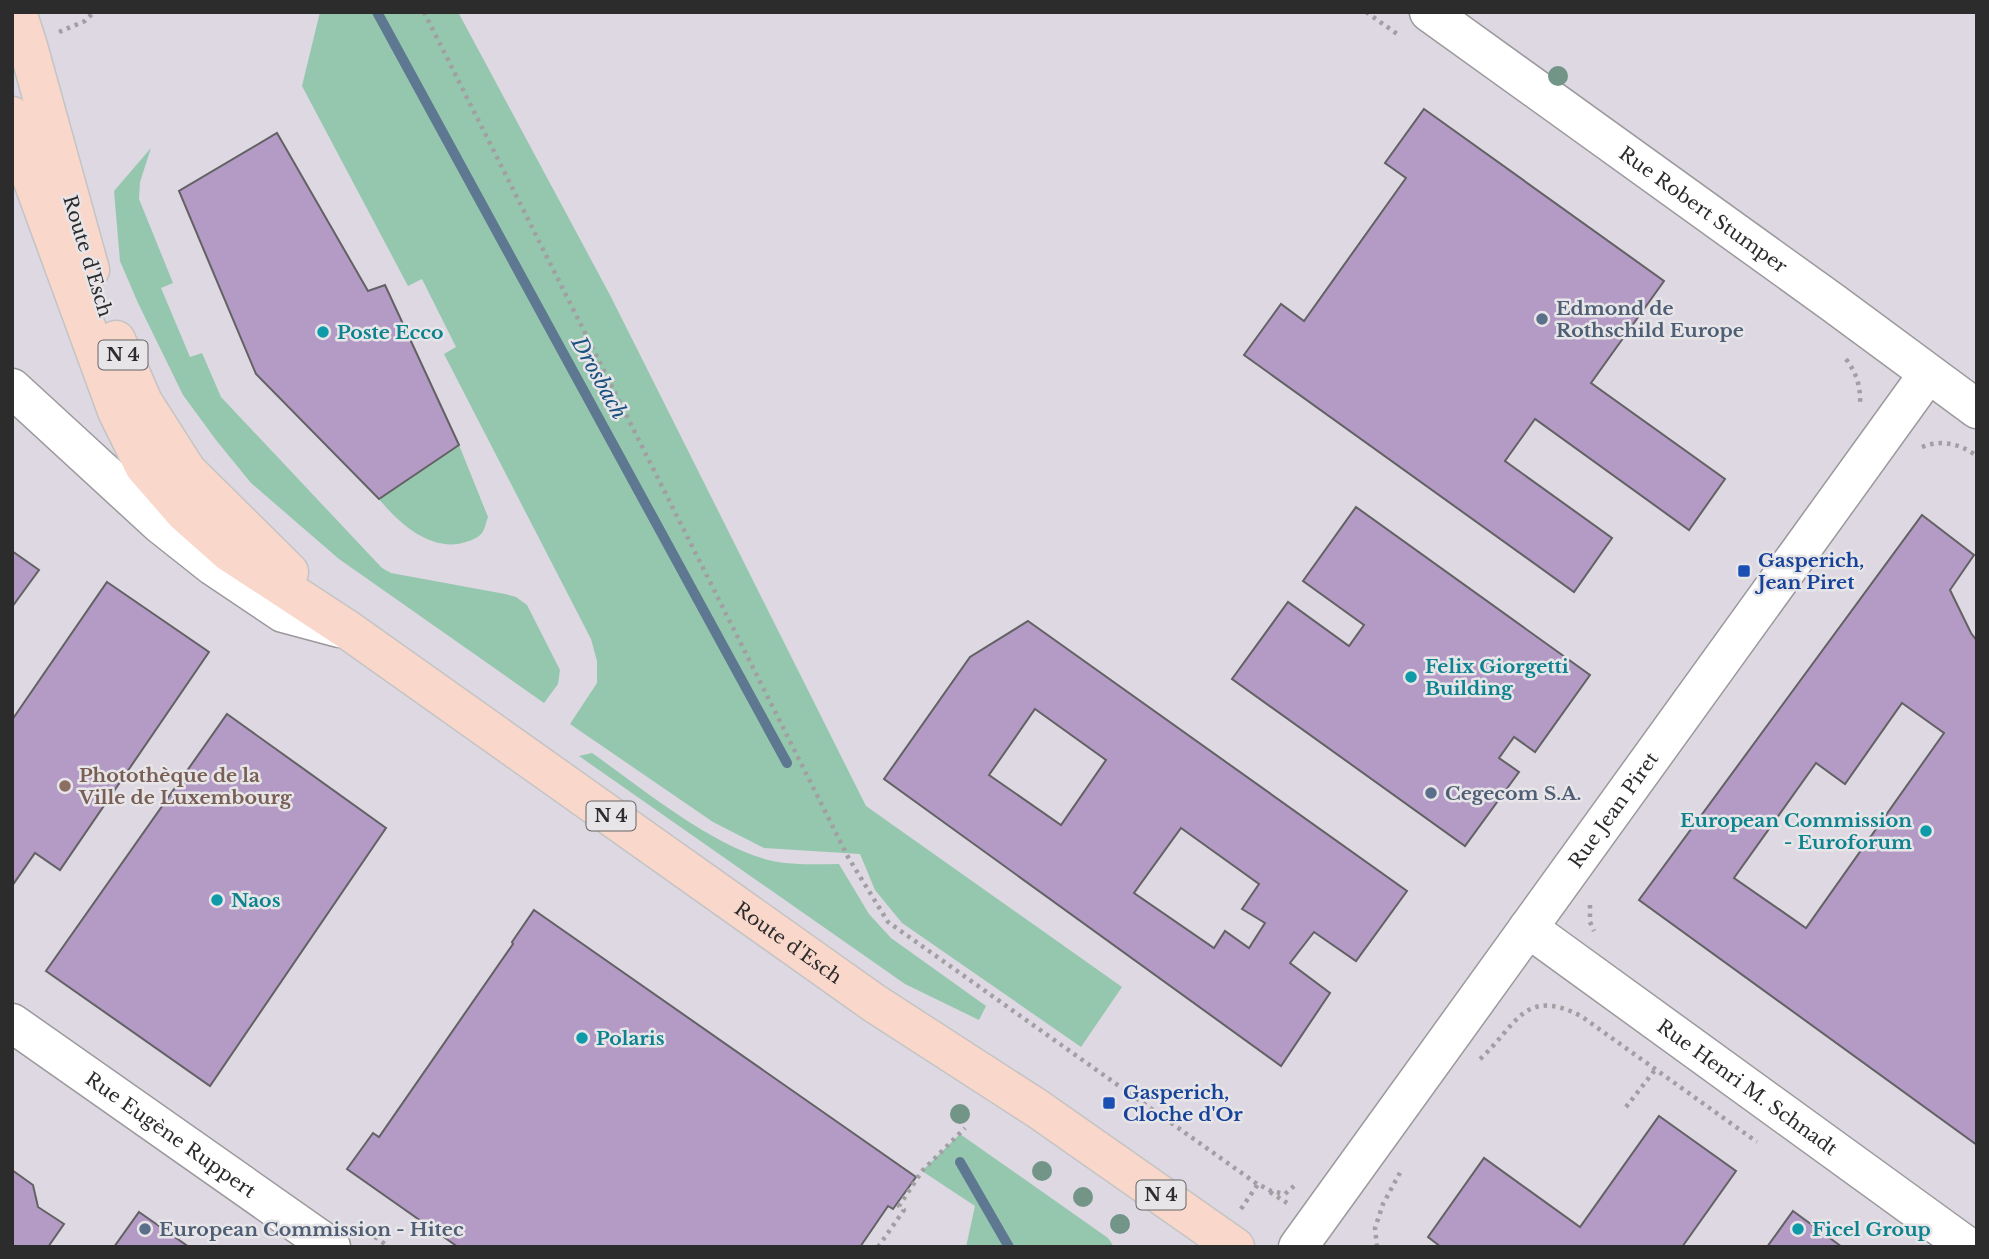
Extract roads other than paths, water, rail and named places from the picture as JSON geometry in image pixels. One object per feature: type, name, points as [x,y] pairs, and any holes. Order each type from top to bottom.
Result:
[{"type":"main road","name":"Route d'Esch","points":[[17,12],[98,298],[144,402],[187,471],[348,630]]},
{"type":"main road","name":"Route d'Esch","points":[[12,116],[27,165],[117,411],[144,466],[185,513],[229,552],[348,630],[874,1003],[1038,1109],[1235,1247]]},
{"type":"street","name":"Rue Robert Stumper","points":[[1429,12],[1977,409]]},
{"type":"street","name":"Rue Jean Piret","points":[[1307,1234],[1928,374]]},
{"type":"street","name":"Route d'Esch","points":[[12,388],[160,524],[214,566],[283,613],[348,630]]},
{"type":"street","name":"Rue Henri M. Schnadt","points":[[1528,928],[1968,1247]]},
{"type":"street","name":"Rue Eugène Ruppert","points":[[12,1023],[331,1247]]},
{"type":"waterway","name":"Drosbach","points":[[377,12],[787,763]]},
{"type":"waterway","name":"Drosbach","points":[[960,1162],[1009,1247]]},
{"type":"place","name":"Edmond de Rothschild Europe","points":[[1542,319]]},
{"type":"place","name":"Poste Ecco","points":[[323,332]]},
{"type":"place","name":"Gasperich, Jean Piret","points":[[1744,571]]},
{"type":"place","name":"Felix Giorgetti Building","points":[[1411,677]]},
{"type":"place","name":"Photothèque de la Ville de Luxembourg","points":[[65,786]]},
{"type":"place","name":"Cegecom S.A.","points":[[1431,793]]},
{"type":"place","name":"European Commission - Euroforum","points":[[1926,831]]},
{"type":"place","name":"Naos","points":[[217,900]]},
{"type":"place","name":"Polaris","points":[[582,1038]]},
{"type":"place","name":"Gasperich, Cloche d'Or","points":[[1109,1103]]},
{"type":"place","name":"European Commission - Hitec","points":[[145,1229]]},
{"type":"place","name":"Ficel Group","points":[[1798,1229]]}]
